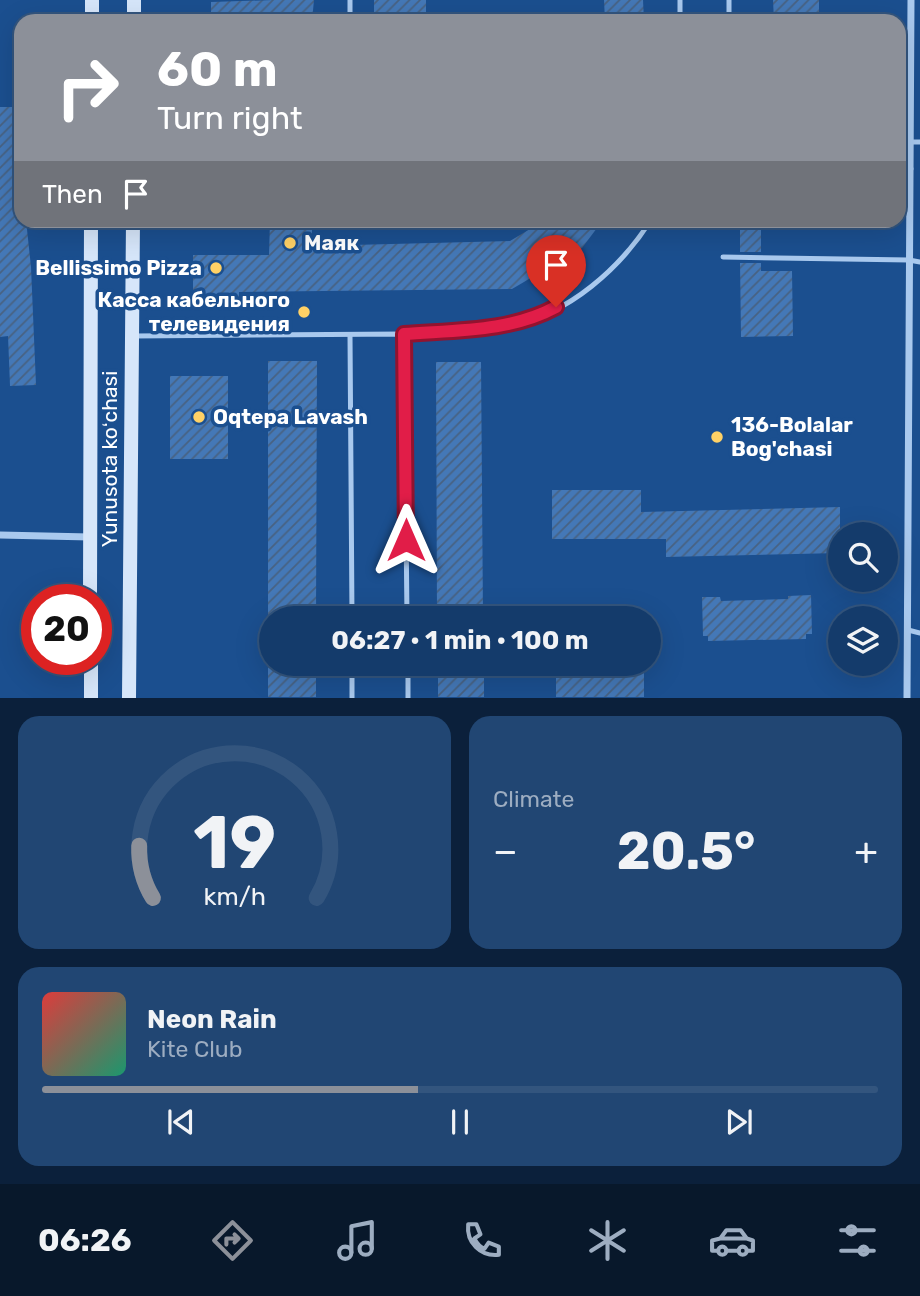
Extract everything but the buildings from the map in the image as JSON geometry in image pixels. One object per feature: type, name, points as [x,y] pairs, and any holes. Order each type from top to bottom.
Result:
[{"type":"main road","name":"Yunusota koʻchasi","points":[[90,584],[91,228]]},
{"type":"main road","name":"Yunusota koʻchasi","points":[[130,698],[132,228]]},
{"type":"main road","points":[[91,675],[91,698]]},
{"type":"street","points":[[907,698],[909,260],[911,169],[916,142],[911,0]]},
{"type":"street","points":[[0,535],[90,537]]},
{"type":"lane","points":[[906,169],[911,169]]},
{"type":"lane","points":[[132,336],[404,334],[513,324],[542,315],[570,300],[631,250],[646,228]]},
{"type":"lane","points":[[723,257],[920,262]]},
{"type":"lane","points":[[404,334],[407,606]]},
{"type":"lane","points":[[350,335],[352,606]]},
{"type":"lane","points":[[908,631],[920,633]]},
{"type":"lane","points":[[352,676],[352,698]]},
{"type":"lane","points":[[408,676],[408,698]]},
{"type":"place","name":"Маяк","points":[[290,243]]},
{"type":"place","name":"Bellissimo Pizza","points":[[216,268]]},
{"type":"place","name":"Касса кабельного телевидения","points":[[304,312]]},
{"type":"place","name":"Oqtepa Lavash","points":[[199,417]]},
{"type":"place","name":"136-Bolalar Bog'chasi","points":[[717,437]]},
{"type":"route","points":[[406,540],[404,334],[513,324],[542,315],[556,307]]}]
